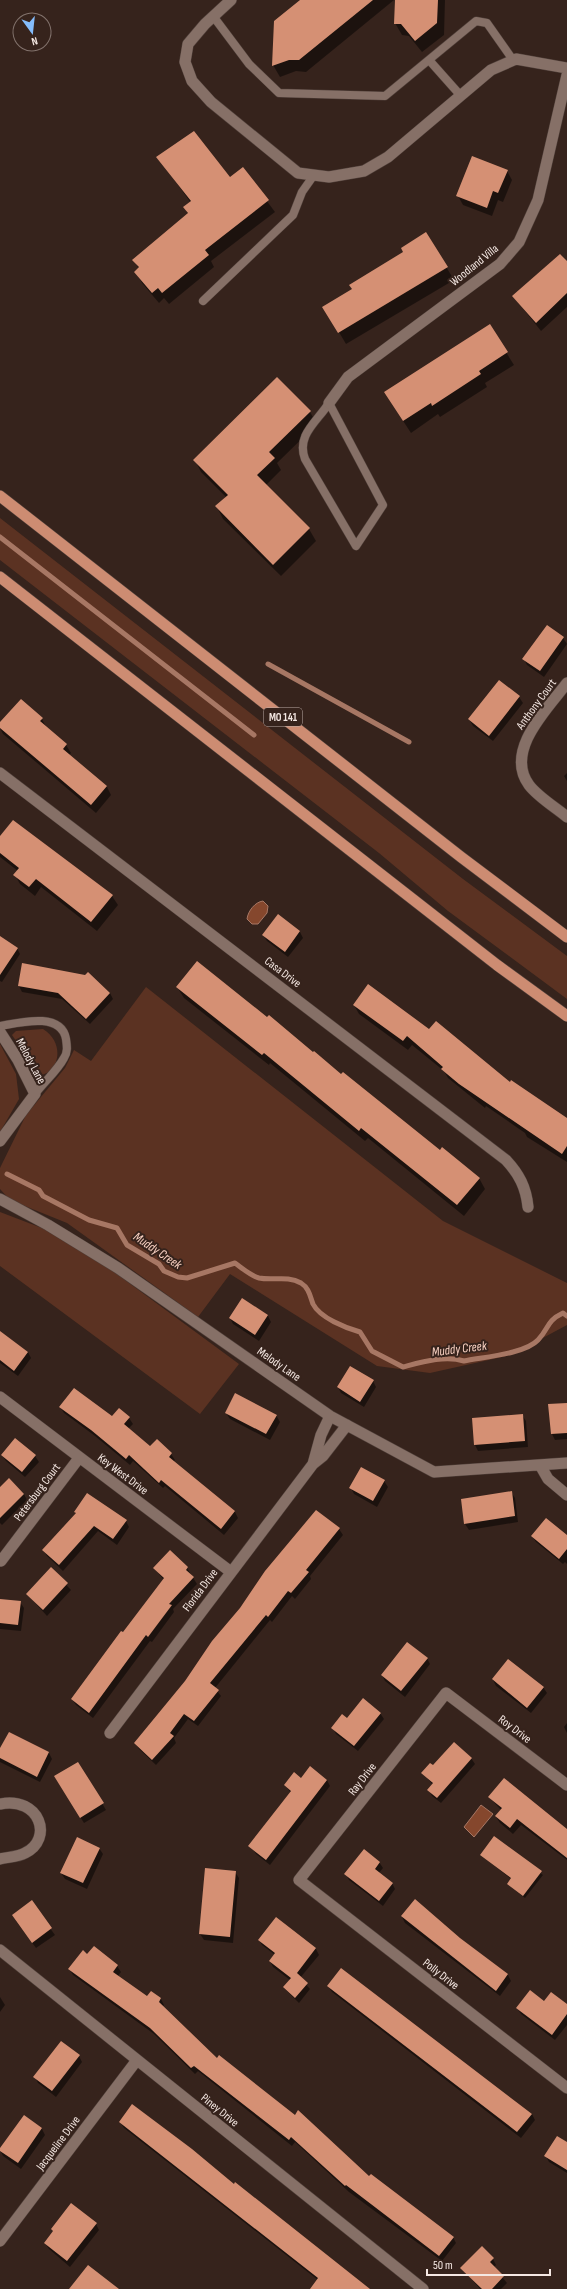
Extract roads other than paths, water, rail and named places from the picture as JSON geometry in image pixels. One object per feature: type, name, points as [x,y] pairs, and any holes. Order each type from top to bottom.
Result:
[{"type":"highway","name":"MO 141","points":[[0,496],[444,843],[567,937]]},
{"type":"highway","points":[[0,577],[474,947],[567,1016]]},
{"type":"street","points":[[231,0],[213,16],[188,44],[185,62],[192,81],[212,102],[298,173],[328,176],[364,171],[388,157],[491,70],[513,60],[516,59],[567,68]]},
{"type":"street","name":"Woodland Villa","points":[[329,403],[348,377],[500,264],[519,242],[538,200],[567,75]]},
{"type":"street","name":"Anthony Court","points":[[567,683],[527,736],[523,756],[523,775],[530,786],[567,817]]},
{"type":"street","name":"Casa Drive","points":[[0,773],[506,1160],[517,1172],[526,1191],[528,1207]]},
{"type":"street","name":"Melody Lane","points":[[0,1032],[18,1060],[35,1094],[0,1141]]},
{"type":"street","name":"Melody Lane","points":[[0,1199],[48,1225],[118,1268],[330,1416],[434,1472],[567,1463]]},
{"type":"street","name":"Key West Drive","points":[[0,1397],[230,1572]]},
{"type":"street","name":"Florida Drive","points":[[313,1464],[321,1435],[330,1416]]},
{"type":"street","name":"Florida Drive","points":[[110,1732],[313,1464],[323,1456],[347,1425]]},
{"type":"street","name":"Petersburg Court","points":[[1,1561],[79,1458]]},
{"type":"street","points":[[540,1465],[548,1479],[567,1495]]},
{"type":"street","name":"Roy Drive","points":[[446,1693],[567,1785]]},
{"type":"street","name":"Ray Drive","points":[[299,1880],[446,1693]]},
{"type":"street","points":[[0,1804],[18,1803],[28,1807],[37,1816],[40,1826],[38,1839],[33,1847],[24,1853],[0,1859]]},
{"type":"street","name":"Polly Drive","points":[[299,1880],[567,2088]]},
{"type":"street","name":"Piney Drive","points":[[0,1950],[423,2289]]},
{"type":"street","name":"Jacqueline Drive","points":[[0,2241],[137,2060]]},
{"type":"lane","points":[[213,16],[249,64],[279,93],[385,96],[476,21],[487,23],[513,60]]},
{"type":"lane","points":[[429,60],[461,96]]},
{"type":"lane","points":[[203,301],[293,215],[302,192],[314,175]]},
{"type":"lane","points":[[329,403],[383,506],[356,546],[305,459],[302,450],[304,436],[329,403]]},
{"type":"lane","points":[[0,1026],[42,1021],[53,1024],[65,1036],[66,1056],[35,1094]]},
{"type":"waterway","points":[[0,537],[254,735]]},
{"type":"waterway","points":[[268,664],[409,742]]},
{"type":"waterway","name":"Muddy Creek","points":[[7,1174],[39,1190],[43,1196],[89,1220],[117,1228],[127,1245],[159,1264],[164,1271],[178,1277],[187,1278],[235,1263],[250,1274],[259,1278],[290,1279],[301,1283],[308,1290],[313,1304],[321,1314],[341,1325],[360,1332],[372,1351],[403,1367],[441,1359],[457,1359],[464,1361],[524,1349],[532,1345],[542,1336],[553,1319],[563,1313],[567,1316]]}]
